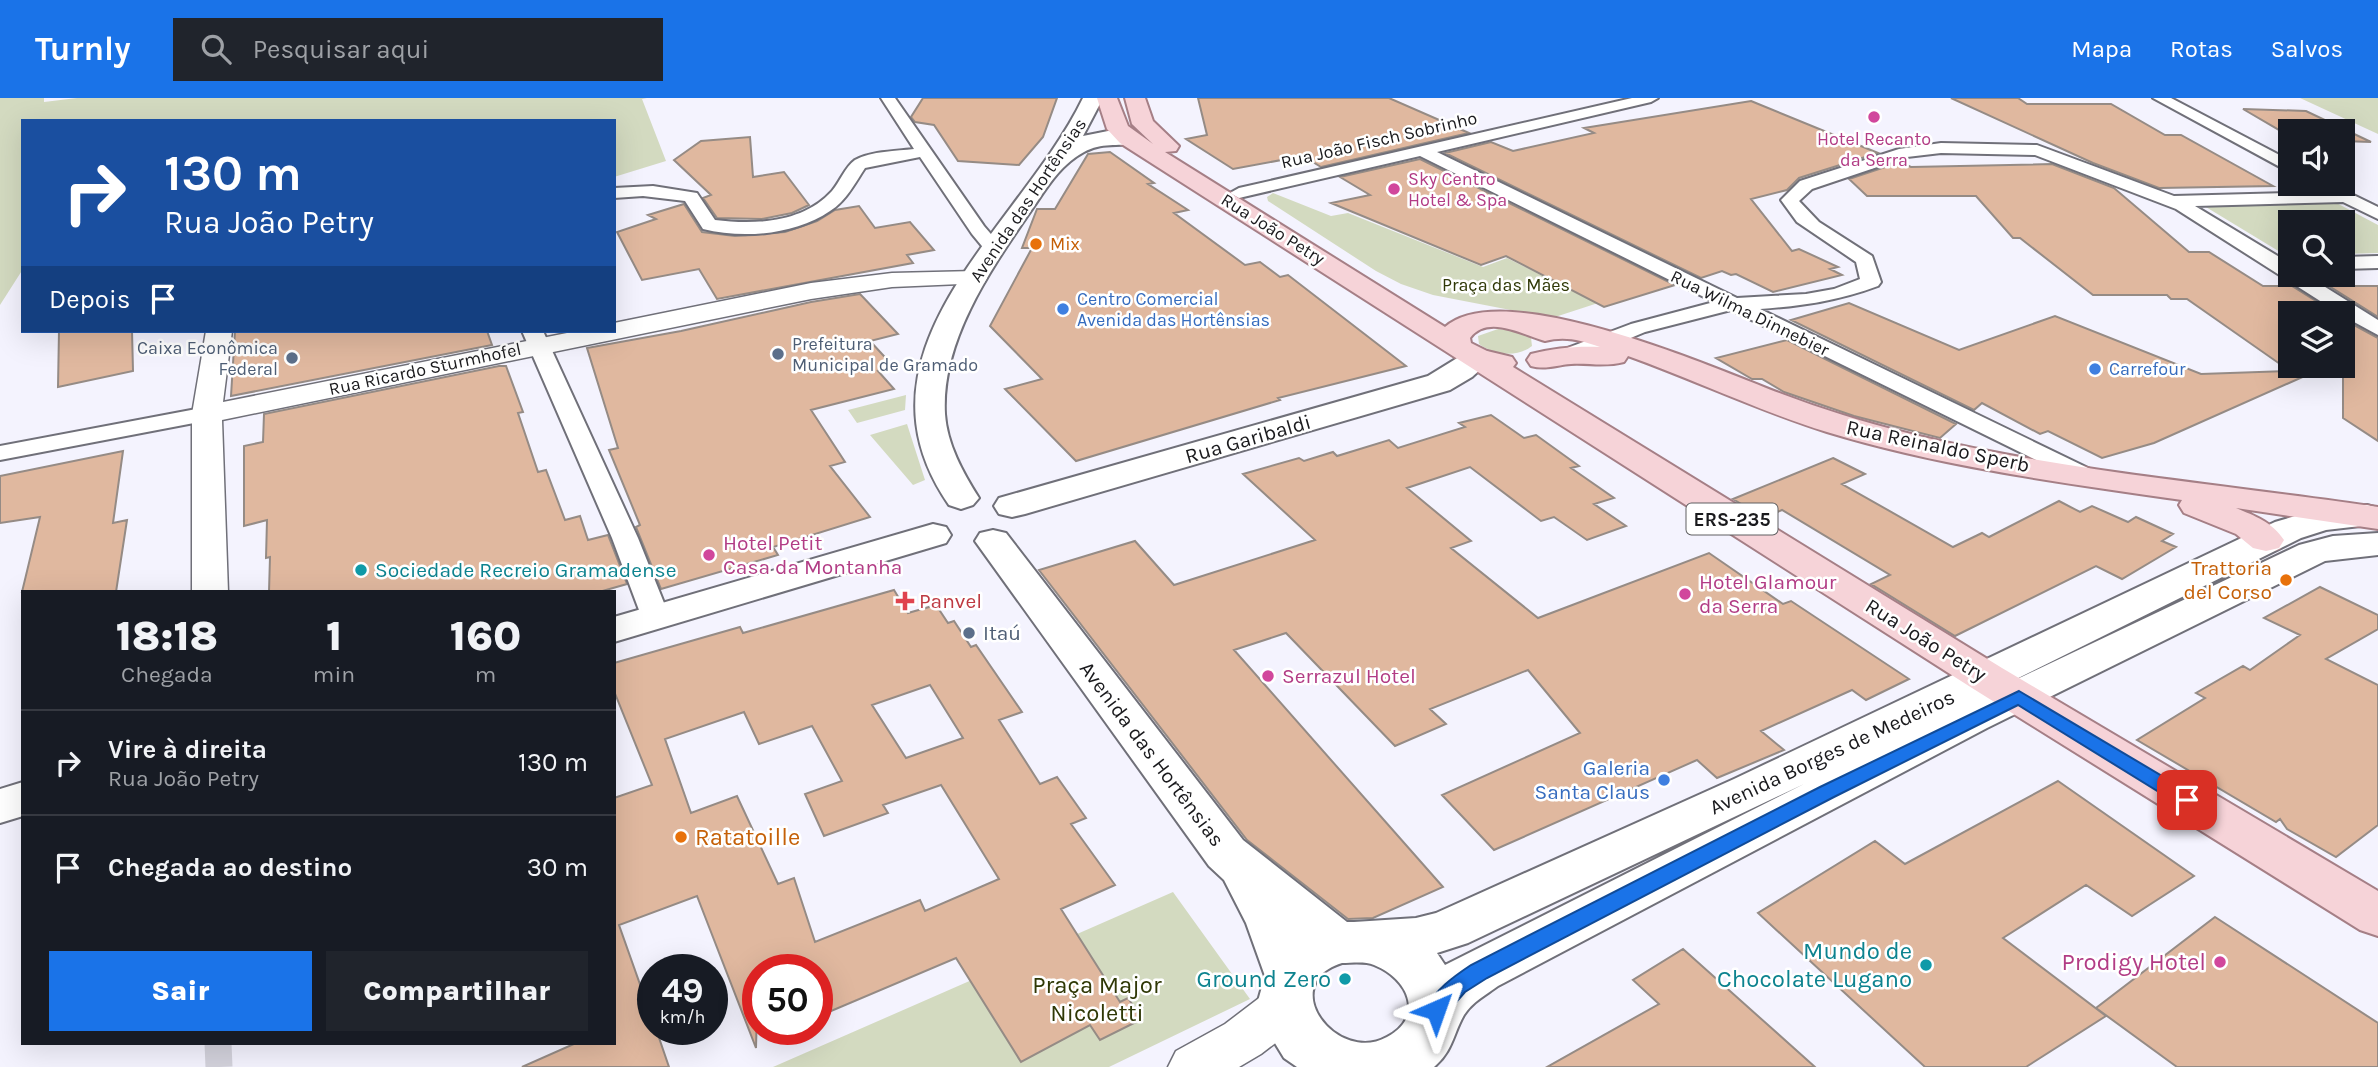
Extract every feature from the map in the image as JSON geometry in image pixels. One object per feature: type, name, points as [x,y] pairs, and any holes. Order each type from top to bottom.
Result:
[{"type":"main road","name":"Avenida das Hortênsias","points":[[961,498],[945,472],[929,416],[936,363],[975,278],[993,247],[1080,126],[1093,98]]},
{"type":"main road","name":"Rua João Petry","points":[[1107,98],[1118,129],[1139,135],[1239,193],[1355,271],[1405,296],[1439,307],[1515,321]]},
{"type":"main road","points":[[1056,160],[1089,139],[1139,135],[1139,114],[1135,98]]},
{"type":"main road","name":"Rua João Petry","points":[[1139,135],[1467,352],[2003,687],[2378,916]]},
{"type":"main road","points":[[1467,352],[1455,338],[1457,331],[1465,326],[1491,320],[1515,321],[1537,327],[1555,341],[1556,348],[1551,355],[1556,358]]},
{"type":"main road","name":"Rua Reinaldo Sperb","points":[[1515,321],[1606,339],[1808,416],[1842,426],[1979,457],[2375,528]]},
{"type":"main road","name":"Rua Reinaldo Sperb","points":[[1467,352],[1511,365],[1604,354],[1624,357],[1814,426],[1925,455],[2310,524],[2375,528]]},
{"type":"main road","name":"Rua Garibaldi","points":[[933,535],[944,542],[959,545],[1002,524],[1439,383],[1461,371],[1467,352]]},
{"type":"main road","points":[[616,629],[933,535],[928,524],[932,513],[944,504],[961,498],[991,497],[1002,524]]},
{"type":"main road","points":[[2196,504],[2249,526],[2266,540]]},
{"type":"main road","name":"Avenida das Hortênsias","points":[[1002,524],[1217,842],[1238,865],[1271,921],[1288,991]]},
{"type":"main road","name":"Avenida Borges de Medeiros","points":[[1433,1035],[1458,985],[1479,971],[1888,761],[2003,687],[2266,540],[2310,524]]},
{"type":"main road","name":"Avenida Borges de Medeiros","points":[[1347,942],[1416,939],[1450,929],[1750,791],[2003,687],[2375,528]]},
{"type":"main road","points":[[0,806],[21,800]]},
{"type":"main road","name":"Avenida das Hortênsias","points":[[1238,865],[1347,942]]},
{"type":"main road","points":[[1347,942],[1380,945],[1413,963],[1424,975],[1433,992],[1433,1035],[1409,1056],[1391,1064],[1357,1066],[1326,1057],[1308,1045],[1293,1027],[1288,991],[1301,960],[1316,949],[1347,942]]},
{"type":"street","points":[[888,98],[978,230],[993,247]]},
{"type":"street","name":"Rua João Fisch Sobrinho","points":[[1239,193],[1651,98]]},
{"type":"street","points":[[2160,98],[2278,161]]},
{"type":"street","points":[[1556,358],[1638,328],[1731,304],[1806,300],[1839,294],[1871,282],[1865,261],[1801,215],[1790,200],[1797,190],[1806,185],[1905,152],[1941,148],[2038,150],[2173,201],[2278,263]]},
{"type":"street","name":"Rua Wilma Dinnebier","points":[[1420,150],[2081,474]]},
{"type":"street","points":[[616,193],[662,191],[691,197],[709,225],[750,230],[802,219],[825,207],[839,194],[859,165],[868,161],[924,152]]},
{"type":"street","points":[[2173,201],[2346,197],[2378,214]]},
{"type":"street","points":[[2355,263],[2378,262]]},
{"type":"street","name":"Rua Ricardo Sturmhofel","points":[[616,324],[859,283],[975,278]]},
{"type":"street","points":[[2315,287],[2378,329]]},
{"type":"street","points":[[210,590],[207,414],[219,333]]},
{"type":"street","name":"Rua Ricardo Sturmhofel","points":[[0,453],[207,414],[565,333]]},
{"type":"street","points":[[536,338],[625,538],[656,618]]},
{"type":"street","points":[[1194,1067],[1243,1039],[1288,991]]},
{"type":"green space","points":[[0,98],[44,98],[44,102],[77,98],[647,98],[642,99],[666,161],[616,176],[616,119],[21,119],[21,272],[0,305]]},
{"type":"green space","points":[[2300,98],[2378,98],[2378,134],[2355,123],[2355,119],[2346,119]]},
{"type":"green space","name":"Praça das Mães","points":[[1273,193],[1331,216],[1348,213],[1483,267],[1507,258],[1598,303],[1552,318],[1433,295],[1401,284],[1376,271],[1268,201],[1267,197]]},
{"type":"green space","points":[[2329,199],[2350,210],[2278,210],[2278,251],[2196,201]]},
{"type":"green space","points":[[2355,213],[2378,225],[2378,253],[2355,254]]},
{"type":"green space","points":[[1498,329],[1517,331],[1531,338],[1532,346],[1520,352],[1506,354],[1479,344],[1478,336]]},
{"type":"green space","points":[[906,395],[905,410],[857,423],[848,410]]},
{"type":"green space","points":[[907,424],[925,480],[913,485],[870,435]]},
{"type":"green space","name":"Praça Major Nicoletti","points":[[1173,892],[1250,999],[1109,1067],[773,1067],[823,1045],[833,1045],[833,1041]]},
{"type":"building","points":[[923,98],[1057,98],[1043,137],[1019,165],[958,161],[934,125],[915,122],[911,117]]},
{"type":"building","points":[[1198,98],[1389,98],[1469,133],[1321,167],[1303,156],[1233,169],[1186,139],[1207,135]]},
{"type":"building","points":[[1951,98],[2018,98],[2027,104],[2111,104],[2165,135],[2181,135],[2273,186],[2159,188],[2093,163]]},
{"type":"building","points":[[1751,101],[1878,153],[1799,178],[1787,190],[1751,199],[1792,251],[1799,249],[1838,267],[1830,269],[1842,275],[1773,292],[1736,274],[1722,271],[1701,278],[1445,153],[1491,142],[1513,151],[1594,133],[1584,128]]},
{"type":"building","points":[[2243,109],[2306,111],[2323,119],[2278,119],[2278,129]]},
{"type":"building","points":[[2355,134],[2371,142],[2355,141]]},
{"type":"building","points":[[750,137],[753,177],[784,172],[809,205],[792,213],[762,219],[717,218],[703,198],[711,195],[674,160],[701,141]]},
{"type":"building","points":[[1110,152],[1154,183],[1148,184],[1188,210],[1174,213],[1245,265],[1260,262],[1280,277],[1288,275],[1406,366],[1278,398],[1280,400],[1076,461],[1005,389],[1042,379],[990,326],[1032,248],[1022,248],[1037,209],[1055,209],[1088,154]]},
{"type":"building","points":[[1420,159],[1675,285],[1604,307],[1506,256],[1481,265],[1331,203],[1370,195],[1340,177]]},
{"type":"building","points":[[1900,162],[1911,167],[2052,164],[2114,188],[2189,252],[2209,252],[2263,286],[2294,287],[2316,301],[2278,301],[2278,363],[2187,299],[2171,299],[2167,295],[2093,295],[2020,238],[2013,238],[1976,196],[1867,196],[1849,179]]},
{"type":"building","points":[[684,204],[702,232],[735,236],[785,232],[817,221],[835,210],[859,206],[875,228],[910,222],[934,250],[907,255],[913,263],[717,299],[699,269],[642,280],[617,232],[656,219],[648,215]]},
{"type":"building","points":[[2378,286],[2378,317],[2355,301],[2331,287]]},
{"type":"building","points":[[860,294],[898,334],[870,341],[894,367],[878,371],[894,389],[811,410],[845,462],[830,466],[870,517],[773,547],[778,555],[661,589],[636,527],[640,525],[609,450],[618,448],[587,348]]},
{"type":"building","points":[[1849,303],[1959,350],[2055,316],[2201,374],[2278,371],[2278,378],[2300,378],[2154,443],[2102,458],[2048,431],[2040,434],[1982,403],[1974,410],[1791,320]]},
{"type":"building","points":[[2355,326],[2378,338],[2378,441],[2343,418],[2343,378],[2355,378]]},
{"type":"building","points":[[59,333],[132,333],[133,371],[58,387]]},
{"type":"building","points":[[235,333],[488,333],[492,345],[231,396]]},
{"type":"building","points":[[1787,340],[1956,424],[1940,438],[1854,416],[1784,392],[1762,379],[1752,379],[1716,358]]},
{"type":"building","points":[[506,366],[523,412],[518,413],[538,472],[546,470],[565,520],[580,516],[588,540],[608,535],[627,584],[606,590],[269,590],[270,557],[266,558],[267,520],[244,526],[244,446],[263,442],[264,414]]},
{"type":"building","points":[[1491,415],[1524,438],[1536,435],[1579,466],[1571,468],[1614,498],[1594,504],[1626,526],[1587,540],[1554,517],[1541,521],[1470,467],[1407,488],[1471,541],[1451,548],[1538,618],[1709,553],[1783,604],[1791,601],[1909,679],[1866,700],[1852,690],[1761,731],[1784,750],[1717,778],[1697,760],[1494,850],[1442,795],[1580,733],[1528,670],[1430,709],[1446,724],[1395,746],[1286,633],[1234,650],[1443,887],[1373,918],[1348,919],[1247,840],[1039,570],[1135,541],[1174,585],[1315,540],[1243,474],[1299,458],[1304,461],[1333,452],[1337,456],[1389,440],[1398,448],[1465,427],[1459,423]]},
{"type":"building","points":[[123,451],[113,523],[127,520],[116,590],[22,590],[40,517],[0,523],[0,476]]},
{"type":"building","points":[[1833,458],[1865,474],[1842,484],[1953,547],[1982,533],[1989,537],[2059,501],[2080,512],[2092,506],[2128,522],[2136,517],[2173,534],[2162,541],[2176,547],[2122,579],[2096,566],[1955,636],[1871,584],[1890,575],[1782,510],[1764,518],[1733,499]]},
{"type":"building","points":[[2320,587],[2378,615],[2378,629],[2326,659],[2378,685],[2378,825],[2336,857],[2287,829],[2280,819],[2276,822],[2137,740],[2205,698],[2196,693],[2243,666],[2250,670],[2300,635],[2264,618]]},
{"type":"building","points":[[894,590],[908,613],[936,605],[948,623],[954,621],[971,647],[976,645],[1022,712],[999,720],[1040,784],[1057,777],[1086,818],[1071,824],[1115,885],[1061,909],[1120,1002],[1128,998],[1142,1019],[1100,1040],[1090,1025],[1021,1062],[956,958],[833,1010],[833,954],[742,954],[742,1012],[728,976],[728,954],[720,954],[697,896],[619,925],[637,976],[637,1045],[661,1045],[669,1067],[522,1067],[572,1045],[616,1045],[616,797],[652,785],[616,696],[616,662],[740,627],[743,633]],"holes":[[[930,685],[963,738],[906,758],[872,705]],[[744,712],[759,744],[812,726],[842,781],[805,794],[824,836],[888,813],[883,805],[941,785],[999,879],[925,911],[920,900],[815,942],[794,878],[778,884],[737,796],[691,813],[665,739]]]},
{"type":"building","name":"Mundo de Chocolate Lugano","points":[[2058,781],[2194,876],[2132,916],[2086,885],[2003,938],[2106,1016],[2026,1067],[1925,1067],[1758,913],[1875,841],[1905,864]]},
{"type":"building","name":"Prodigy Hotel","points":[[2215,917],[2378,1023],[2378,1067],[2177,1067],[2096,1008]]},
{"type":"building","points":[[1683,949],[1815,1067],[1547,1067],[1659,1004],[1633,980]]},
{"type":"tunnel","points":[[218,1045],[219,1067]]},
{"type":"place","name":"Hotel Recanto da Serra","points":[[1874,117]]},
{"type":"place","name":"Sky Centro Hotel & Spa","points":[[1394,189]]},
{"type":"place","name":"Mix","points":[[1036,244]]},
{"type":"place","name":"Centro Comercial Avenida das Hortênsias","points":[[1063,309]]},
{"type":"place","name":"Prefeitura Municipal de Gramado","points":[[778,354]]},
{"type":"place","name":"Caixa Econômica Federal","points":[[292,358]]},
{"type":"place","name":"Carrefour","points":[[2095,369]]},
{"type":"place","name":"Hotel Petit Casa da Montanha","points":[[709,555]]},
{"type":"place","name":"Sociedade Recreio Gramadense","points":[[361,570]]},
{"type":"place","name":"Trattoria del Corso","points":[[2286,580]]},
{"type":"place","name":"Hotel Glamour da Serra","points":[[1685,594]]},
{"type":"place","name":"Panvel","points":[[905,601]]},
{"type":"place","name":"Itaú","points":[[969,633]]},
{"type":"place","name":"Serrazul Hotel","points":[[1268,676]]},
{"type":"place","name":"Galeria Santa Claus","points":[[1664,780]]},
{"type":"place","name":"Ratatoille","points":[[681,837]]},
{"type":"place","name":"Prodigy Hotel","points":[[2220,962]]},
{"type":"place","name":"Mundo de Chocolate Lugano","points":[[1926,965]]},
{"type":"place","name":"Ground Zero","points":[[1345,979]]},
{"type":"route","points":[[1436,1010],[1458,985],[1479,971],[1972,718],[2019,697],[2187,800]]}]
